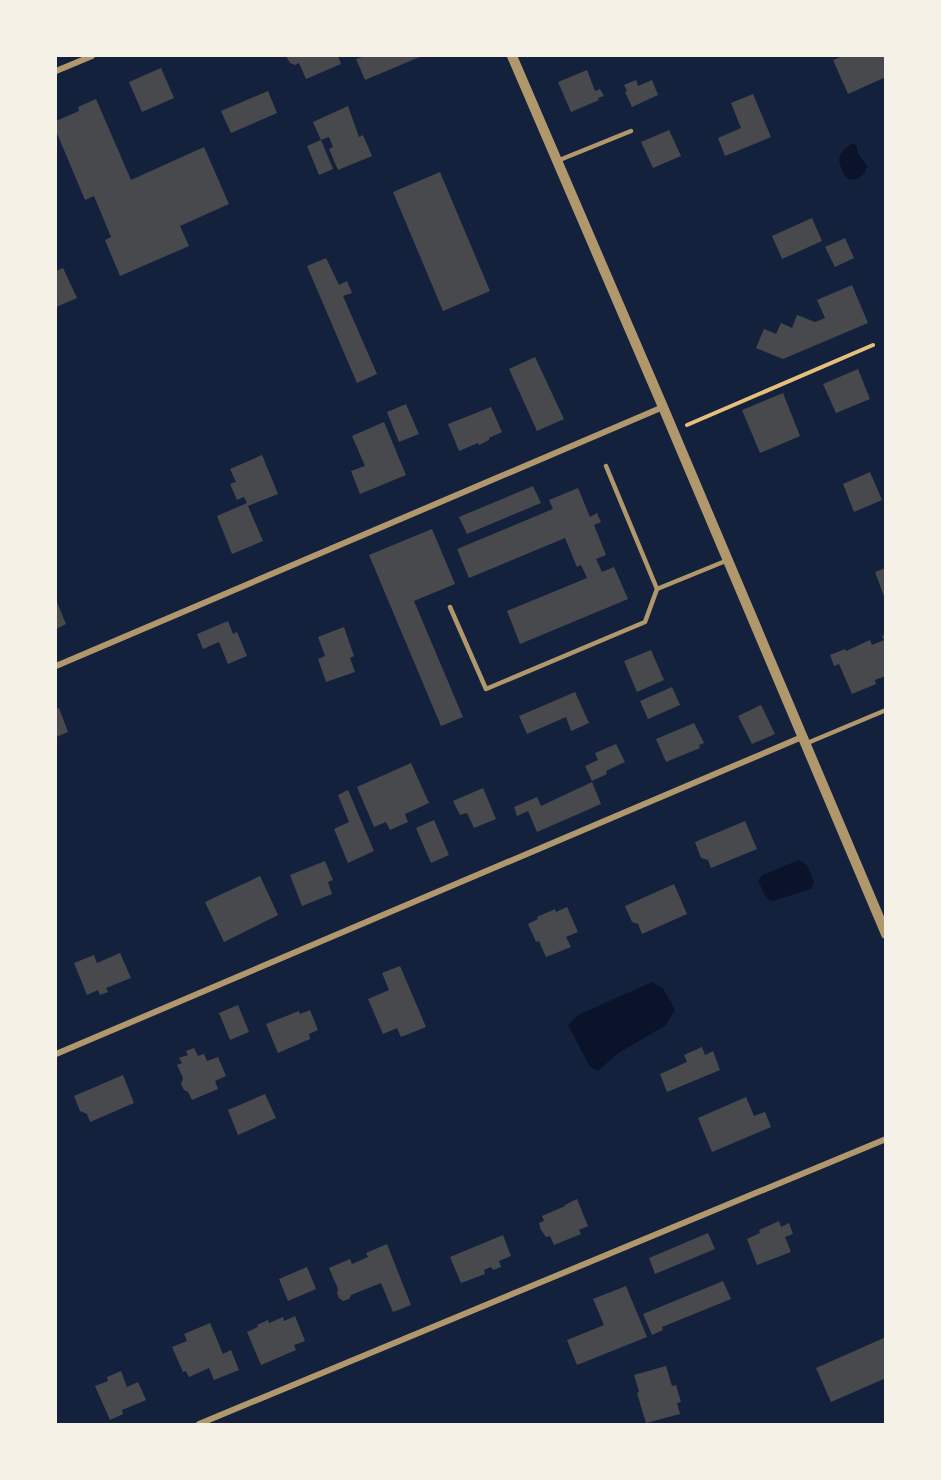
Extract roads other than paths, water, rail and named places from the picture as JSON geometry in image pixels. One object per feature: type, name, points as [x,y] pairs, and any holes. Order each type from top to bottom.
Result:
[{"type":"street","points":[[56,71],[92,56]]},
{"type":"street","points":[[512,56],[885,934]]},
{"type":"street","points":[[56,666],[663,407]]},
{"type":"street","points":[[56,1054],[803,740]]},
{"type":"street","points":[[199,1425],[885,1139]]},
{"type":"lane","points":[[557,161],[631,131]]},
{"type":"lane","points":[[450,607],[486,689],[645,622],[657,589],[606,466]]},
{"type":"lane","points":[[657,589],[728,560]]},
{"type":"lane","points":[[803,740],[885,710]]},
{"type":"water","points":[[851,144],[857,146],[858,153],[868,168],[862,176],[852,180],[846,177],[839,161],[841,154]]},
{"type":"water","points":[[799,860],[807,865],[814,882],[811,889],[773,901],[767,899],[758,881],[762,875]]},
{"type":"water","points":[[652,982],[663,988],[675,1010],[666,1025],[617,1054],[598,1071],[590,1067],[568,1025],[578,1015]]}]
